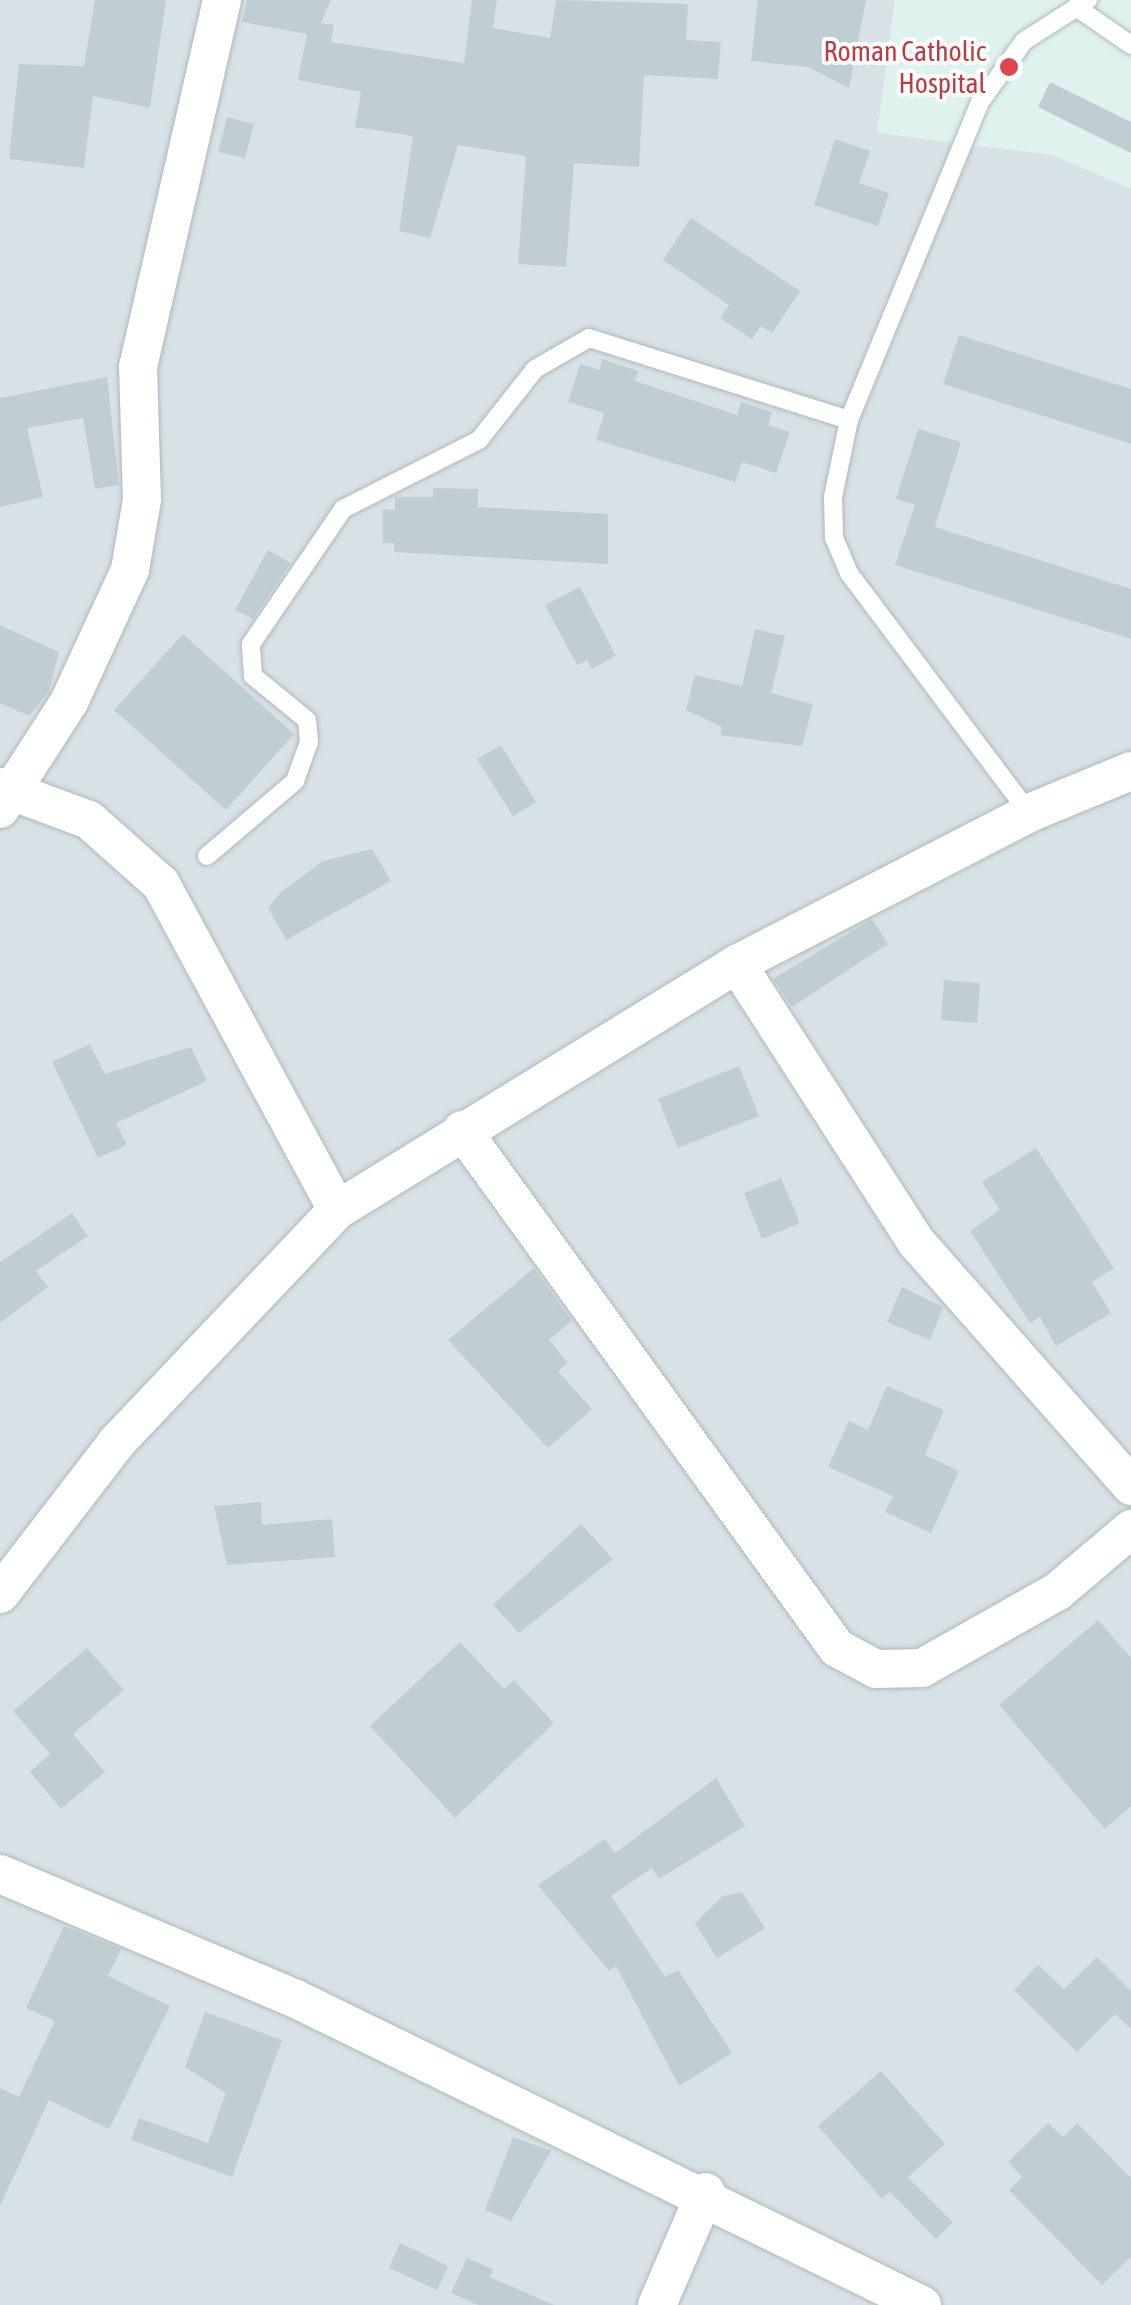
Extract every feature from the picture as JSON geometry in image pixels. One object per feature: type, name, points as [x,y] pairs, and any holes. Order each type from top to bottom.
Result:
[{"type":"street","points":[[222,0],[138,367],[142,500],[130,570],[69,702],[3,795],[90,820],[161,884],[338,1210]]},
{"type":"street","points":[[0,1594],[117,1442],[338,1210],[462,1130],[737,964],[1029,813],[1131,771]]},
{"type":"street","points":[[737,964],[918,1243],[1131,1486]]},
{"type":"street","points":[[462,1130],[837,1648],[876,1669],[922,1668],[1058,1590],[1131,1529]]},
{"type":"street","points":[[0,1874],[294,1998],[706,2192],[922,2305]]},
{"type":"street","points":[[658,2305],[706,2192]]},
{"type":"lane","points":[[1029,813],[849,573],[834,538],[832,497],[849,420],[999,66],[1082,4],[1131,45]]},
{"type":"lane","points":[[207,856],[304,762],[307,720],[248,663],[261,629],[343,509],[480,440],[535,369],[589,338],[849,420]]},
{"type":"shaded area","points":[[0,0],[1131,0],[1131,2305],[0,2305]]},
{"type":"shaded area","name":"Roman Catholic Hospital","points":[[895,0],[1131,0],[1131,189],[1053,155],[877,133]]},
{"type":"building","points":[[95,0],[166,0],[150,108],[93,96],[84,168],[9,159],[19,64],[84,66]]},
{"type":"building","points":[[247,0],[331,0],[321,23],[334,25],[331,42],[464,63],[472,0],[497,0],[493,28],[550,38],[556,0],[688,4],[686,40],[721,42],[718,79],[644,75],[639,167],[574,163],[566,267],[518,264],[526,156],[458,145],[430,238],[399,231],[413,136],[355,127],[361,92],[298,80],[307,34],[242,22]]},
{"type":"building","points":[[758,0],[866,0],[849,88],[808,67],[751,61]]},
{"type":"building","points":[[1050,82],[1131,122],[1131,153],[1038,107]]},
{"type":"building","points":[[227,117],[254,124],[245,158],[218,152]]},
{"type":"building","points":[[835,139],[870,151],[859,183],[889,193],[878,226],[814,205]]},
{"type":"building","points":[[691,218],[800,291],[772,333],[761,326],[752,339],[720,318],[729,305],[663,260]]},
{"type":"building","points":[[959,335],[1131,389],[1131,444],[943,384]]},
{"type":"building","points":[[602,359],[638,371],[635,381],[737,415],[741,402],[772,412],[768,425],[790,432],[776,473],[742,462],[735,482],[596,440],[604,413],[568,402],[580,364],[599,370]]},
{"type":"building","points":[[107,377],[119,485],[95,489],[83,418],[27,428],[43,497],[0,507],[0,398]]},
{"type":"building","points":[[918,429],[961,442],[935,527],[1131,589],[1131,639],[895,565],[915,505],[896,499]]},
{"type":"building","points":[[433,488],[478,489],[478,507],[608,514],[608,564],[394,552],[394,543],[383,543],[383,509],[395,510],[395,497],[433,497]]},
{"type":"building","points":[[268,550],[291,563],[253,619],[235,610]]},
{"type":"building","points":[[580,587],[616,656],[592,669],[587,660],[577,665],[545,605]]},
{"type":"building","points":[[0,625],[59,652],[49,691],[29,716],[0,703]]},
{"type":"building","points":[[755,629],[785,636],[771,693],[813,704],[802,746],[720,735],[722,727],[686,710],[695,675],[742,686]]},
{"type":"building","points":[[183,634],[294,734],[226,810],[114,710]]},
{"type":"building","points":[[501,745],[536,802],[513,816],[477,759]]},
{"type":"building","points":[[372,849],[391,881],[286,940],[268,908],[280,893],[323,861]]},
{"type":"building","points":[[872,919],[888,944],[792,1007],[773,979]]},
{"type":"building","points":[[944,980],[980,983],[977,1023],[941,1020]]},
{"type":"building","points":[[90,1044],[105,1074],[191,1047],[207,1081],[116,1123],[127,1145],[98,1158],[52,1062]]},
{"type":"building","points":[[739,1066],[759,1116],[678,1148],[658,1099]]},
{"type":"building","points":[[1036,1148],[1114,1268],[1092,1282],[1111,1313],[1056,1346],[1040,1317],[1030,1323],[970,1231],[1000,1210],[982,1182]]},
{"type":"building","points":[[781,1178],[800,1223],[762,1239],[744,1193]]},
{"type":"building","points":[[72,1213],[88,1236],[36,1271],[48,1287],[0,1323],[0,1262]]},
{"type":"building","points":[[534,1268],[572,1321],[549,1340],[568,1363],[558,1371],[592,1409],[548,1448],[448,1340]]},
{"type":"building","points":[[902,1287],[943,1307],[930,1340],[887,1322]]},
{"type":"building","points":[[887,1386],[944,1410],[925,1455],[959,1471],[931,1533],[885,1512],[893,1496],[828,1467],[849,1421],[868,1430]]},
{"type":"building","points":[[261,1502],[262,1525],[332,1519],[335,1557],[227,1565],[214,1506]]},
{"type":"building","points":[[581,1524],[613,1559],[519,1633],[493,1605]]},
{"type":"building","points":[[1098,1620],[1131,1658],[1131,1806],[1105,1829],[999,1705]]},
{"type":"building","points":[[460,1642],[504,1689],[514,1680],[554,1723],[455,1818],[370,1726]]},
{"type":"building","points":[[87,1648],[124,1690],[73,1734],[105,1772],[61,1809],[30,1772],[50,1754],[13,1711]]},
{"type":"building","points":[[716,1778],[745,1826],[659,1879],[652,1868],[611,1896],[665,1977],[678,1970],[732,2053],[679,2086],[616,1966],[609,1971],[538,1885],[605,1839],[615,1853]]},
{"type":"building","points":[[742,1892],[765,1928],[717,1958],[695,1923],[723,1896]]},
{"type":"building","points":[[64,1926],[121,1949],[108,1976],[170,2006],[109,2129],[49,2100],[0,2206],[0,2088],[19,2097],[55,2021],[26,2008]]},
{"type":"building","points":[[1097,1957],[1131,1991],[1131,2029],[1115,2014],[1077,2052],[1014,1990],[1038,1965],[1064,1989]]},
{"type":"building","points":[[205,2012],[282,2040],[232,2177],[131,2140],[139,2118],[208,2143],[226,2093],[185,2067]]},
{"type":"building","points":[[881,2071],[945,2144],[908,2177],[953,2222],[936,2239],[890,2192],[882,2199],[818,2126]]},
{"type":"building","points":[[1048,2123],[1063,2137],[1077,2123],[1131,2178],[1131,2257],[1102,2285],[1009,2190],[1022,2177],[1008,2162]]},
{"type":"building","points":[[513,2137],[551,2151],[511,2221],[485,2210]]},
{"type":"building","points":[[400,2243],[448,2266],[437,2290],[389,2268]]},
{"type":"building","points":[[467,2258],[493,2269],[490,2277],[554,2305],[478,2305],[451,2293]]},
{"type":"place","name":"Roman Catholic Hospital","points":[[1009,67]]}]
